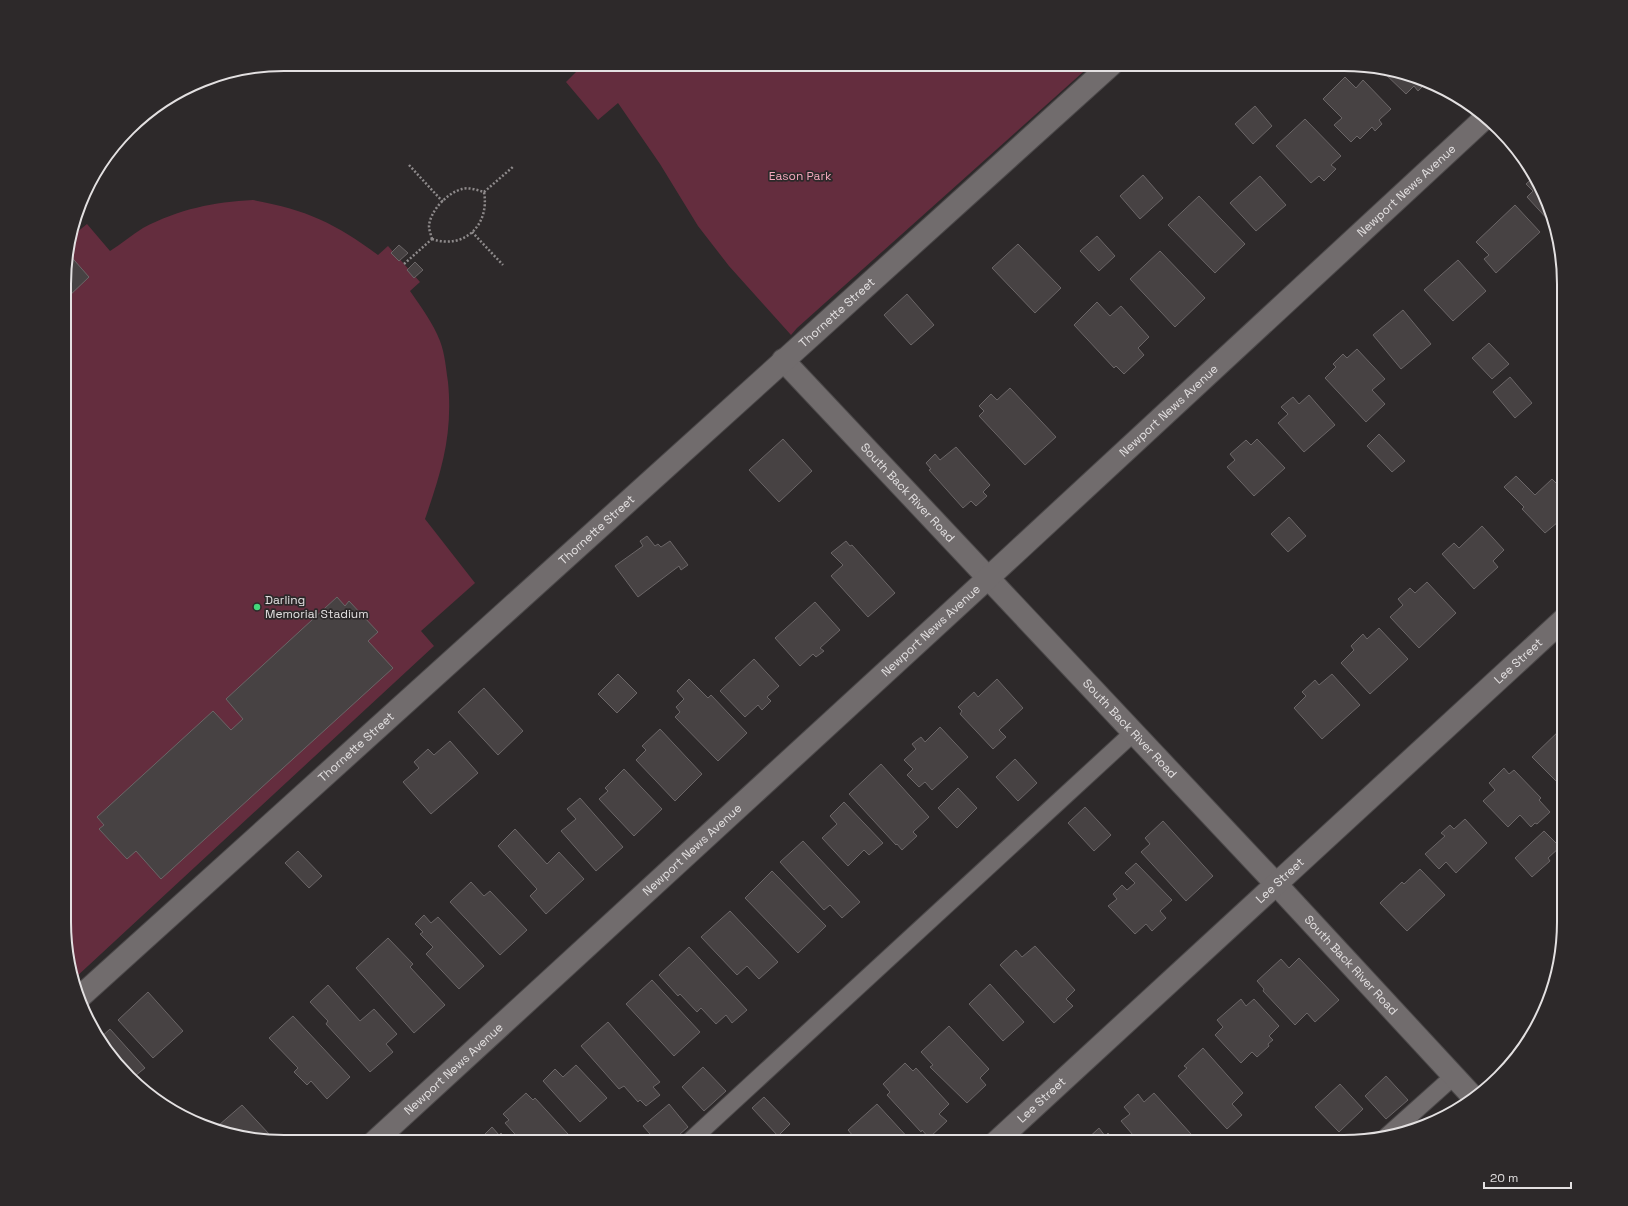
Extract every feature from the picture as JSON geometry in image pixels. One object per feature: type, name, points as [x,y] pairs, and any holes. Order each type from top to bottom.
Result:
[{"type":"street","name":"Thornette Street","points":[[83,994],[1104,71]]},
{"type":"street","name":"Newport News Avenue","points":[[382,1135],[987,579],[1482,121]]},
{"type":"street","name":"South Back River Road","points":[[783,360],[987,579],[1276,884],[1470,1094]]},
{"type":"street","name":"Lee Street","points":[[1004,1135],[1557,625]]},
{"type":"lane","points":[[697,1135],[1134,733]]},
{"type":"lane","points":[[1395,1129],[1454,1076]]},
{"type":"path","points":[[409,165],[443,202]]},
{"type":"path","points":[[432,239],[429,227],[431,219],[436,209],[453,193],[463,189],[484,192],[514,166]]},
{"type":"path","points":[[432,239],[441,242],[453,243],[472,232],[480,223],[484,214],[486,203],[484,192]]},
{"type":"path","points":[[472,232],[502,265]]},
{"type":"path","points":[[404,264],[432,239]]},
{"type":"green space","name":"Eason Park","points":[[577,71],[1084,71],[791,335],[729,266],[698,226],[660,164],[618,103],[598,120],[566,82]]},
{"type":"green space","name":"Darling Memorial Stadium","points":[[253,200],[289,208],[320,219],[334,226],[378,255],[388,246],[420,282],[410,291],[430,321],[440,341],[448,382],[449,401],[449,418],[445,452],[425,519],[475,583],[421,631],[434,646],[78,976],[71,936],[71,270],[75,242],[77,232],[87,224],[110,251],[143,228],[156,221],[183,211],[224,203]]},
{"type":"building","points":[[1386,75],[1423,86],[1418,91],[1414,86],[1406,94]]},
{"type":"building","points":[[1345,77],[1356,88],[1363,80],[1391,109],[1379,120],[1382,124],[1375,131],[1372,127],[1360,139],[1357,136],[1351,142],[1334,125],[1342,118],[1323,99]]},
{"type":"building","points":[[1255,106],[1272,126],[1253,144],[1235,124]]},
{"type":"building","points":[[1305,119],[1341,156],[1331,165],[1336,169],[1324,181],[1319,176],[1311,183],[1276,146]]},
{"type":"building","points":[[1143,175],[1163,198],[1140,219],[1120,196]]},
{"type":"building","points":[[1260,176],[1286,205],[1256,231],[1230,203]]},
{"type":"building","points":[[1530,181],[1541,202],[1547,219],[1527,197],[1533,191],[1526,184]]},
{"type":"building","points":[[1199,196],[1245,244],[1215,273],[1168,225]]},
{"type":"building","points":[[1515,205],[1540,232],[1496,273],[1484,259],[1489,255],[1476,242]]},
{"type":"building","points":[[1097,236],[1115,256],[1099,271],[1080,251]]},
{"type":"building","points":[[1018,244],[1061,288],[1035,313],[992,268]]},
{"type":"building","points":[[399,245],[408,253],[399,261],[391,253]]},
{"type":"building","points":[[1160,251],[1205,298],[1175,327],[1130,279]]},
{"type":"building","points":[[73,258],[89,277],[71,294]]},
{"type":"building","points":[[1458,260],[1486,291],[1453,321],[1424,290]]},
{"type":"building","points":[[415,262],[423,270],[414,278],[407,270]]},
{"type":"building","points":[[907,294],[934,325],[911,345],[884,315]]},
{"type":"building","points":[[1097,302],[1110,316],[1121,306],[1149,337],[1138,348],[1144,355],[1124,374],[1116,366],[1114,368],[1074,325]]},
{"type":"building","points":[[1403,310],[1431,344],[1401,369],[1373,335]]},
{"type":"building","points":[[1489,343],[1509,364],[1492,379],[1472,358]]},
{"type":"building","points":[[1357,349],[1385,379],[1372,390],[1385,404],[1366,422],[1325,378],[1336,367],[1333,364],[1343,354],[1347,358]]},
{"type":"building","points":[[1510,377],[1532,403],[1515,418],[1493,392]]},
{"type":"building","points":[[1010,388],[1056,437],[1025,465],[979,416],[984,411],[979,406],[991,394],[997,400]]},
{"type":"building","points":[[1309,395],[1335,425],[1304,452],[1278,423],[1288,414],[1281,407],[1293,397],[1299,404]]},
{"type":"building","points":[[1379,434],[1405,461],[1392,472],[1367,446]]},
{"type":"building","points":[[783,439],[812,471],[779,502],[749,470]]},
{"type":"building","points":[[1257,439],[1285,468],[1254,496],[1227,467],[1235,460],[1230,454],[1246,440],[1251,445]]},
{"type":"building","points":[[956,447],[990,485],[983,492],[987,496],[976,506],[971,501],[963,508],[929,470],[931,469],[926,463],[935,454],[940,460]]},
{"type":"building","points":[[1516,476],[1535,495],[1552,479],[1557,484],[1557,523],[1545,533],[1522,509],[1524,507],[1504,487]]},
{"type":"building","points":[[1289,517],[1306,536],[1288,552],[1271,534]]},
{"type":"building","points":[[1482,526],[1504,550],[1493,561],[1498,567],[1474,589],[1442,554],[1454,543],[1459,548]]},
{"type":"building","points":[[647,536],[655,546],[658,544],[661,547],[670,541],[688,565],[681,570],[679,566],[638,597],[615,566],[643,546],[640,541]]},
{"type":"building","points":[[846,541],[850,546],[852,545],[895,593],[868,617],[831,576],[843,565],[831,553]]},
{"type":"building","points":[[1427,582],[1456,613],[1419,648],[1390,617],[1403,605],[1398,599],[1410,588],[1415,593]]},
{"type":"building","points":[[337,597],[345,606],[349,601],[378,632],[368,641],[393,668],[161,879],[136,851],[127,859],[99,829],[104,825],[97,817],[213,711],[231,730],[243,719],[226,699]]},
{"type":"building","points":[[815,602],[840,630],[820,648],[824,651],[816,657],[813,654],[800,666],[775,638]]},
{"type":"building","points":[[1379,628],[1408,659],[1370,694],[1341,663],[1354,650],[1351,646],[1363,634],[1367,639]]},
{"type":"building","points":[[754,659],[779,686],[767,697],[771,701],[762,710],[758,705],[745,717],[720,691]]},
{"type":"building","points":[[618,674],[637,693],[617,713],[598,694]]},
{"type":"building","points":[[1332,674],[1360,705],[1322,739],[1294,708],[1306,696],[1302,692],[1315,680],[1319,685]]},
{"type":"building","points":[[689,679],[708,698],[711,695],[747,733],[718,761],[675,717],[680,712],[676,707],[684,699],[677,691]]},
{"type":"building","points":[[997,679],[1023,708],[999,730],[1006,737],[993,749],[960,714],[962,711],[958,707],[974,692],[978,697]]},
{"type":"building","points":[[484,688],[523,731],[498,755],[458,712]]},
{"type":"building","points":[[940,727],[968,757],[932,790],[925,782],[919,787],[907,775],[913,769],[904,760],[916,749],[912,744],[921,737],[925,742]]},
{"type":"building","points":[[660,729],[702,774],[675,801],[636,760],[646,750],[642,746]]},
{"type":"building","points":[[1557,733],[1557,782],[1532,757]]},
{"type":"building","points":[[450,741],[478,773],[431,814],[403,782],[419,768],[414,762],[428,749],[434,755]]},
{"type":"building","points":[[1015,759],[1037,783],[1018,801],[996,777]]},
{"type":"building","points":[[881,764],[929,817],[913,832],[917,836],[902,850],[849,794]]},
{"type":"building","points":[[1504,768],[1509,774],[1514,770],[1541,798],[1539,800],[1550,812],[1537,824],[1535,823],[1531,827],[1520,815],[1508,827],[1483,801],[1495,790],[1489,783]]},
{"type":"building","points":[[624,769],[662,809],[634,836],[599,799],[608,791],[605,788]]},
{"type":"building","points":[[958,788],[977,808],[957,828],[938,808]]},
{"type":"building","points":[[580,798],[623,847],[596,871],[561,831],[576,819],[567,809]]},
{"type":"building","points":[[844,802],[883,843],[869,855],[864,850],[848,866],[822,838],[837,824],[830,816]]},
{"type":"building","points":[[1085,807],[1111,835],[1094,851],[1068,823]]},
{"type":"building","points":[[1465,819],[1487,843],[1456,873],[1446,862],[1439,869],[1425,854],[1445,836],[1441,833],[1450,825],[1454,829]]},
{"type":"building","points":[[1163,821],[1213,876],[1186,901],[1141,852],[1150,844],[1145,838]]},
{"type":"building","points":[[515,829],[547,864],[559,852],[584,879],[546,914],[530,896],[537,889],[498,846]]},
{"type":"building","points":[[1544,831],[1557,844],[1557,850],[1548,858],[1550,861],[1532,877],[1515,858]]},
{"type":"building","points":[[803,841],[860,902],[842,918],[830,905],[824,910],[780,862]]},
{"type":"building","points":[[298,851],[322,876],[309,888],[285,863]]},
{"type":"building","points":[[1136,863],[1172,900],[1160,911],[1166,918],[1152,931],[1146,924],[1135,934],[1108,906],[1117,899],[1113,894],[1122,885],[1127,890],[1135,883],[1125,873]]},
{"type":"building","points":[[1420,869],[1445,895],[1407,931],[1380,903],[1402,882],[1404,884]]},
{"type":"building","points":[[772,871],[826,926],[798,953],[745,898]]},
{"type":"building","points":[[471,882],[484,896],[490,891],[527,930],[500,955],[450,902]]},
{"type":"building","points":[[730,911],[778,962],[759,979],[747,966],[737,975],[701,937]]},
{"type":"building","points":[[424,915],[431,923],[438,917],[484,966],[459,989],[426,954],[433,947],[420,934],[423,932],[415,924]]},
{"type":"building","points":[[388,938],[413,964],[410,967],[445,1005],[414,1033],[356,968]]},
{"type":"building","points":[[1035,946],[1075,990],[1066,999],[1073,1006],[1054,1023],[1000,965],[1016,950],[1022,957]]},
{"type":"building","points":[[689,947],[747,1010],[732,1023],[726,1015],[716,1024],[701,1008],[697,1012],[680,994],[678,996],[659,975]]},
{"type":"building","points":[[1299,958],[1339,1000],[1315,1022],[1307,1013],[1295,1025],[1263,991],[1264,989],[1257,981],[1281,959],[1289,968]]},
{"type":"building","points":[[652,980],[700,1032],[674,1056],[626,1004]]},
{"type":"building","points":[[990,984],[1024,1022],[1003,1041],[969,1004]]},
{"type":"building","points":[[328,985],[360,1021],[374,1009],[397,1034],[386,1044],[393,1052],[370,1072],[326,1024],[328,1021],[310,1002]]},
{"type":"building","points":[[148,992],[183,1031],[153,1058],[118,1020]]},
{"type":"building","points":[[1241,999],[1246,1006],[1254,999],[1279,1026],[1269,1036],[1273,1040],[1268,1044],[1269,1046],[1257,1057],[1252,1052],[1241,1063],[1215,1035],[1223,1027],[1217,1020]]},
{"type":"building","points":[[293,1016],[350,1077],[327,1099],[311,1081],[307,1085],[294,1072],[298,1068],[269,1038]]},
{"type":"building","points":[[608,1022],[660,1082],[653,1087],[660,1095],[646,1106],[640,1100],[638,1102],[624,1086],[619,1089],[581,1046]]},
{"type":"building","points":[[949,1026],[989,1069],[980,1078],[986,1085],[967,1103],[930,1067],[933,1065],[921,1052]]},
{"type":"building","points":[[110,1029],[145,1068],[136,1075],[115,1052],[104,1035]]},
{"type":"building","points":[[1203,1048],[1243,1093],[1232,1104],[1242,1115],[1227,1129],[1178,1076],[1187,1068],[1184,1066]]},
{"type":"building","points":[[905,1063],[913,1071],[916,1068],[949,1104],[939,1114],[947,1121],[932,1135],[926,1135],[922,1130],[921,1132],[887,1095],[890,1092],[883,1084]]},
{"type":"building","points":[[576,1065],[607,1098],[580,1122],[543,1081],[555,1069],[563,1077]]},
{"type":"building","points":[[703,1067],[726,1091],[704,1111],[682,1087]]},
{"type":"building","points":[[1386,1076],[1408,1100],[1386,1119],[1365,1096]]},
{"type":"building","points":[[1340,1084],[1363,1109],[1339,1132],[1315,1107]]},
{"type":"building","points":[[526,1093],[533,1100],[535,1098],[568,1134],[516,1135],[505,1123],[509,1120],[503,1114]]},
{"type":"building","points":[[1154,1093],[1191,1134],[1133,1135],[1121,1121],[1130,1114],[1124,1107],[1138,1094],[1144,1102]]},
{"type":"building","points":[[764,1097],[790,1124],[779,1135],[777,1135],[752,1108]]},
{"type":"building","points":[[669,1104],[688,1127],[679,1135],[651,1135],[643,1126]]},
{"type":"building","points":[[877,1104],[905,1135],[852,1135],[848,1130]]},
{"type":"building","points":[[242,1105],[270,1135],[242,1131],[219,1125]]},
{"type":"building","points":[[492,1127],[499,1135],[484,1135]]},
{"type":"building","points":[[1099,1128],[1104,1135],[1092,1135]]},
{"type":"place","name":"Darling Memorial Stadium","points":[[257,607]]}]
